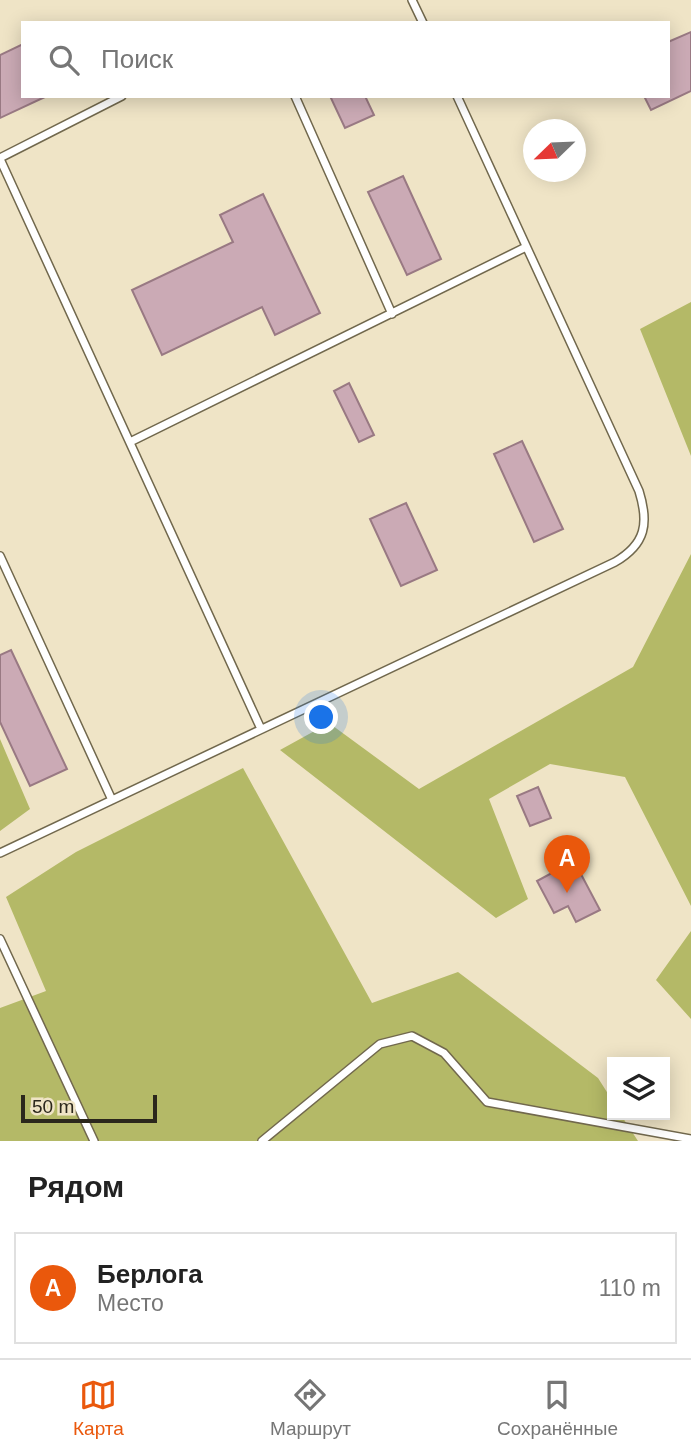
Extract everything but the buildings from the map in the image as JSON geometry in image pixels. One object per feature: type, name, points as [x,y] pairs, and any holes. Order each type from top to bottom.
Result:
[{"type":"lane","points":[[412,0],[422,21]]},
{"type":"lane","points":[[118,98],[0,158],[261,729]]},
{"type":"lane","points":[[296,98],[392,314]]},
{"type":"lane","points":[[0,853],[615,562],[636,546],[645,520],[639,491],[458,98]]},
{"type":"lane","points":[[130,442],[526,247]]},
{"type":"lane","points":[[0,556],[112,800]]},
{"type":"lane","points":[[0,939],[94,1141]]},
{"type":"lane","points":[[261,1141],[380,1044],[412,1036],[444,1053],[487,1102],[691,1139]]},
{"type":"green space","points":[[691,302],[691,456],[640,329]]},
{"type":"green space","points":[[691,554],[691,906],[625,777],[550,764],[489,799],[528,899],[496,918],[280,750],[329,723],[419,789],[633,667]]},
{"type":"green space","points":[[0,739],[30,809],[0,831]]},
{"type":"green space","points":[[243,768],[372,1003],[458,972],[598,1078],[607,1092],[607,1120],[624,1120],[638,1141],[0,1141],[0,1008],[46,991],[6,897],[76,852]]},
{"type":"green space","points":[[691,931],[691,1019],[656,980]]},
{"type":"place","name":"Берлога","points":[[567,893]]}]
